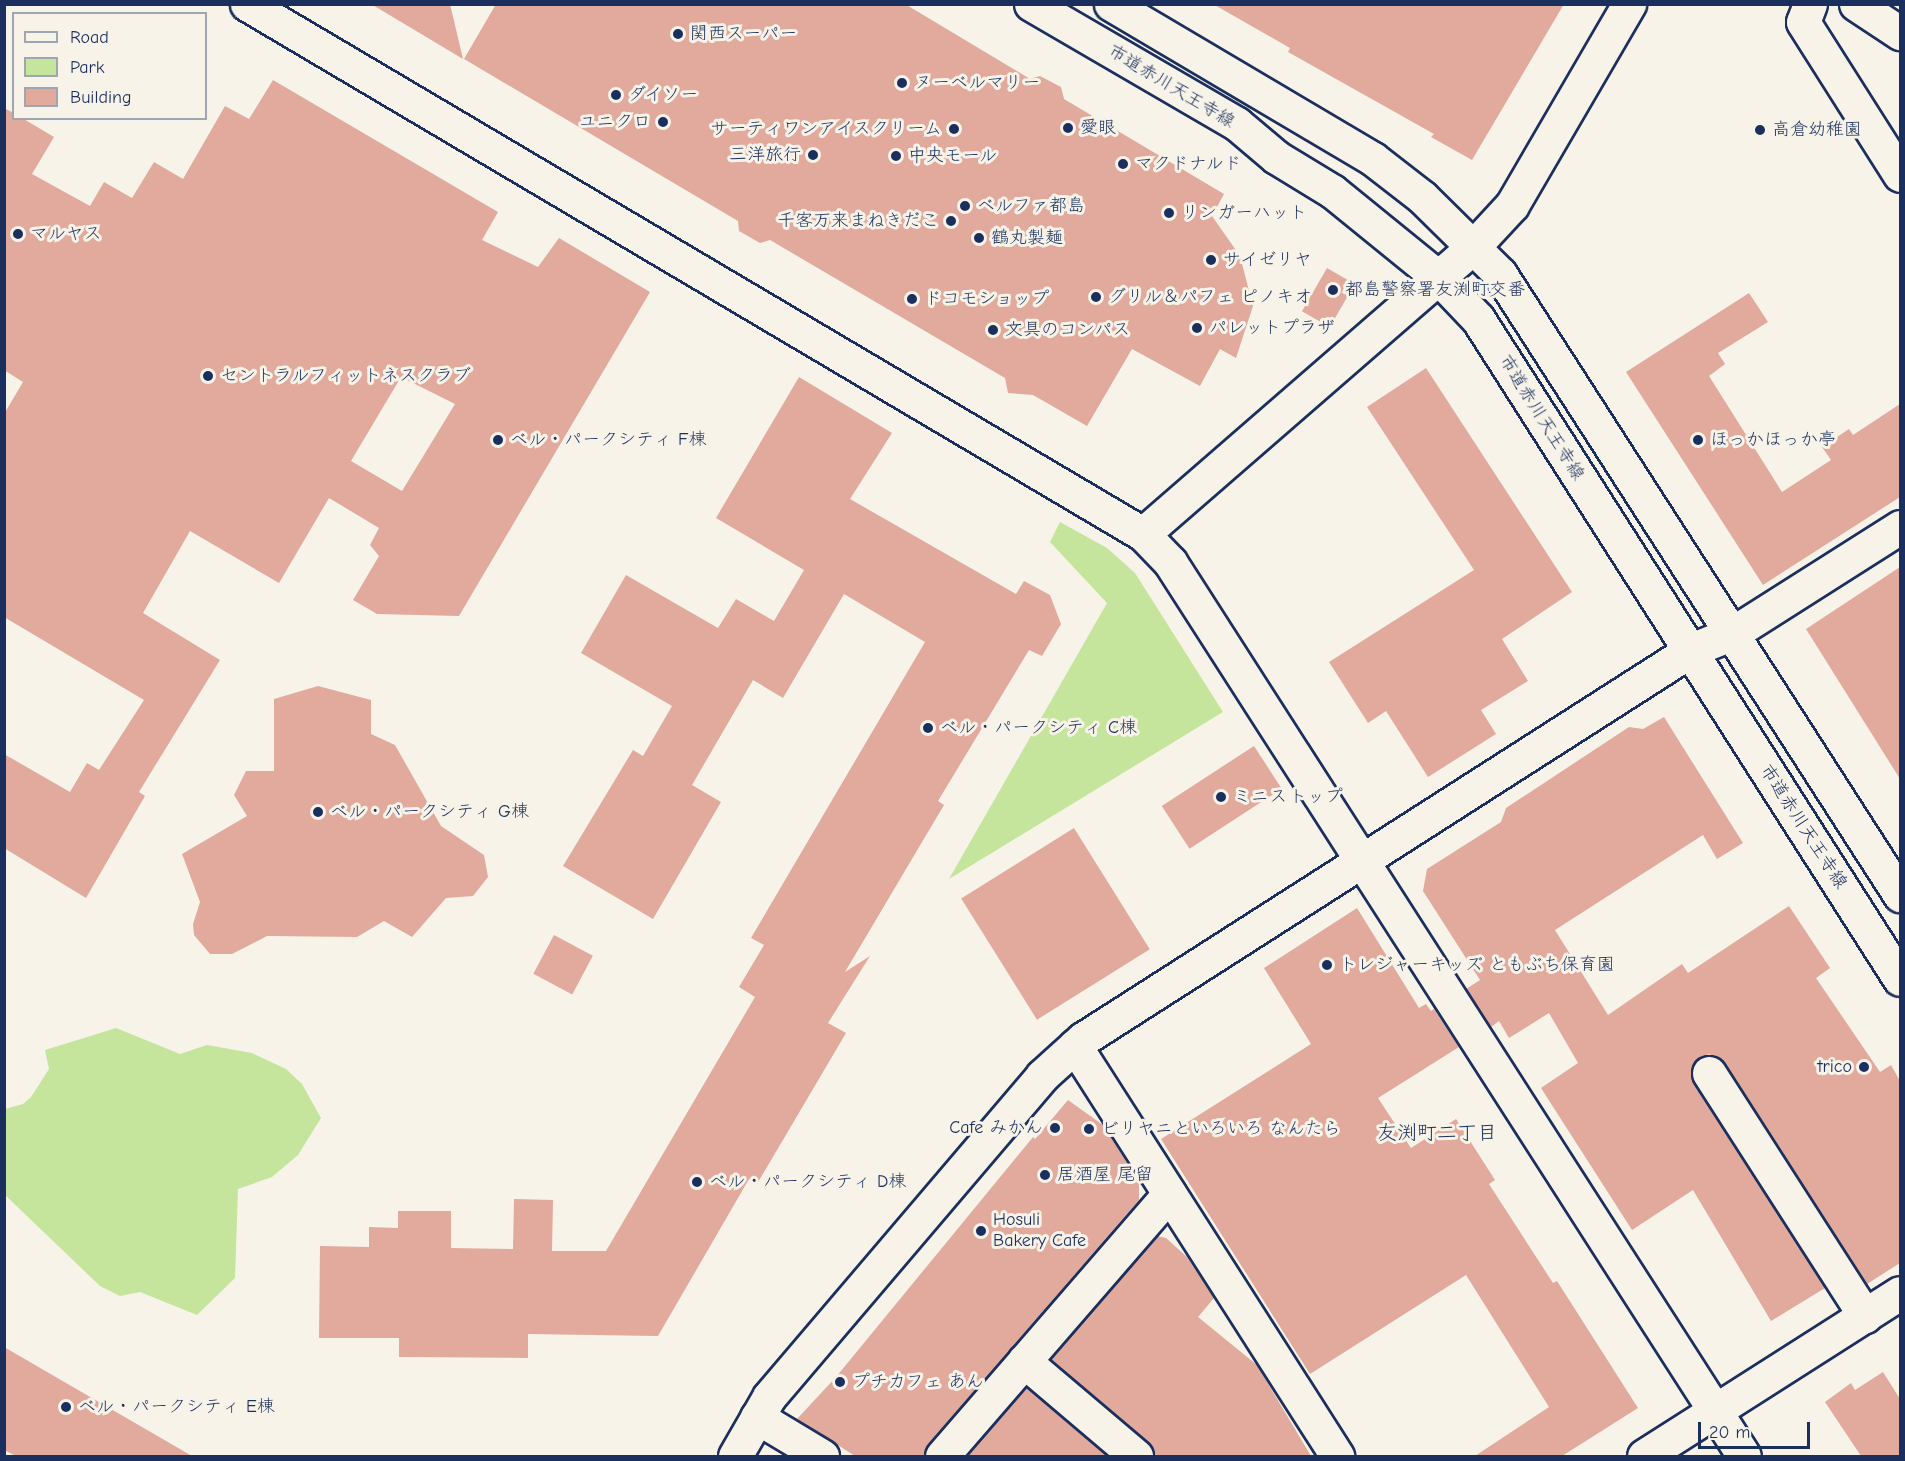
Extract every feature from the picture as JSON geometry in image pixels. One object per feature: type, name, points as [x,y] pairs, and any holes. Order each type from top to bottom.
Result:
[{"type":"street","name":"市道赤川天王寺線","points":[[1031,4],[1237,124],[1276,157],[1332,191],[1438,277],[1491,338],[1900,979]]},
{"type":"street","points":[[1111,4],[1373,159],[1475,245],[1529,313],[1900,895]]},
{"type":"street","points":[[1143,534],[1475,245],[1512,205],[1629,4]]},
{"type":"street","points":[[1810,4],[1803,22],[1900,175]]},
{"type":"street","points":[[1856,4],[1900,33]]},
{"type":"street","points":[[263,8],[1143,534],[1170,562],[1744,1456]]},
{"type":"street","points":[[735,1456],[769,1397],[1026,1094],[1075,1046],[1690,650],[1733,633],[1900,527]]},
{"type":"street","points":[[1075,1046],[1337,1456]]},
{"type":"street","points":[[1709,1073],[1866,1316]]},
{"type":"street","points":[[942,1456],[1169,1194]]},
{"type":"street","points":[[1644,1456],[1900,1293]]},
{"type":"street","points":[[1024,1361],[1136,1456]]},
{"type":"street","points":[[757,1417],[822,1456]]},
{"type":"green space","points":[[1060,522],[1107,548],[1135,573],[1223,712],[949,879],[1107,603],[1050,542]]},
{"type":"green space","points":[[116,1028],[180,1054],[207,1045],[252,1053],[286,1069],[302,1084],[321,1118],[298,1155],[272,1177],[238,1189],[235,1278],[197,1315],[140,1292],[120,1296],[100,1286],[5,1195],[5,1109],[23,1104],[31,1097],[49,1069],[45,1050]]},
{"type":"building","points":[[371,4],[450,4],[463,59]]},
{"type":"building","name":"ベルファ都島","points":[[496,4],[905,4],[1030,79],[1040,76],[1061,87],[1064,99],[1224,194],[1212,216],[1240,256],[1253,306],[1236,358],[1220,349],[1200,386],[1132,349],[1087,426],[1033,395],[1008,393],[1005,378],[770,240],[760,243],[739,231],[738,221],[464,59]]},
{"type":"building","points":[[1213,4],[1564,4],[1472,160],[1431,137],[1434,134],[1288,52],[1290,48]]},
{"type":"building","name":"セントラルフィットネスクラブ","points":[[273,80],[498,212],[482,240],[538,267],[559,238],[650,292],[459,616],[377,614],[353,600],[379,556],[370,545],[379,528],[329,498],[279,583],[190,531],[143,613],[220,660],[139,792],[145,796],[86,898],[4,848],[4,754],[70,792],[87,763],[99,770],[144,700],[4,617],[4,414],[23,382],[4,370],[4,108],[12,112],[12,120],[25,120],[54,137],[32,174],[90,206],[104,182],[132,198],[154,162],[183,179],[225,106],[249,119]],"holes":[[[401,377],[455,404],[402,491],[351,461]]]},
{"type":"building","name":"都島警察署友渕町交番","points":[[1327,268],[1355,284],[1330,327],[1302,311]]},
{"type":"building","points":[[1749,293],[1768,322],[1718,353],[1725,364],[1709,376],[1782,492],[1831,460],[1822,447],[1849,429],[1853,435],[1900,404],[1900,497],[1763,585],[1626,372]]},
{"type":"building","points":[[1426,368],[1572,592],[1502,639],[1528,681],[1481,710],[1496,734],[1428,777],[1386,711],[1368,723],[1329,662],[1474,570],[1367,407]]},
{"type":"building","points":[[799,377],[892,433],[850,499],[1016,594],[1024,581],[1050,595],[1061,624],[1042,656],[1029,650],[938,801],[944,805],[845,972],[870,956],[828,1023],[846,1033],[757,1184],[749,1179],[658,1336],[528,1334],[528,1358],[399,1357],[399,1338],[319,1338],[320,1246],[369,1247],[369,1227],[398,1228],[398,1211],[451,1211],[451,1248],[513,1249],[514,1199],[553,1200],[552,1251],[606,1251],[755,997],[739,987],[764,945],[751,938],[925,642],[844,594],[783,698],[753,680],[692,785],[721,802],[653,919],[563,866],[633,750],[643,756],[672,706],[581,653],[626,575],[718,628],[736,599],[774,621],[804,570],[716,518]]},
{"type":"building","points":[[1900,567],[1900,779],[1806,629]]},
{"type":"building","name":"ベル・パークシティ G棟","points":[[318,686],[371,700],[371,734],[395,745],[441,826],[484,855],[488,877],[473,896],[446,898],[412,937],[384,921],[357,937],[267,936],[232,954],[210,954],[194,935],[193,924],[200,902],[182,854],[247,816],[234,795],[246,771],[274,771],[274,699]]},
{"type":"building","points":[[1664,717],[1743,843],[1717,859],[1703,835],[1555,930],[1608,1015],[1682,964],[1688,973],[1789,906],[1830,968],[1816,978],[1880,1072],[1891,1065],[1900,1081],[1900,1263],[1867,1284],[1725,1063],[1709,1054],[1693,1064],[1693,1083],[1825,1288],[1771,1321],[1693,1190],[1632,1230],[1541,1088],[1578,1063],[1549,1013],[1509,1038],[1499,1021],[1491,1027],[1466,989],[1480,980],[1423,891],[1427,869],[1501,822],[1506,808],[1629,727],[1643,729]]},
{"type":"building","name":"ミニストップ","points":[[1254,746],[1282,789],[1190,849],[1162,806]]},
{"type":"building","points":[[1074,828],[1150,949],[1037,1020],[961,898]]},
{"type":"building","points":[[1357,908],[1419,1008],[1426,1004],[1431,1011],[1434,1009],[1459,1047],[1378,1098],[1411,1148],[1456,1119],[1495,1180],[1489,1184],[1553,1283],[1557,1281],[1638,1408],[1562,1456],[1475,1456],[1549,1407],[1466,1275],[1310,1374],[1161,1139],[1311,1044],[1264,968]]},
{"type":"building","points":[[554,935],[593,956],[572,995],[533,974]]},
{"type":"building","points":[[1068,1100],[1103,1125],[1139,1182],[1139,1200],[928,1444],[924,1456],[855,1456],[797,1419],[836,1377],[1033,1137],[1035,1139]]},
{"type":"building","points":[[1157,1236],[1166,1238],[1187,1257],[1214,1298],[1198,1317],[1257,1365],[1311,1456],[1154,1456],[1148,1442],[1051,1359]]},
{"type":"building","name":"ベル・パークシティ E棟","points":[[4,1347],[192,1456],[16,1456],[4,1450]]},
{"type":"building","points":[[1883,1372],[1900,1399],[1900,1456],[1861,1456],[1825,1402],[1851,1383],[1855,1390]]},
{"type":"building","points":[[1026,1387],[1108,1456],[966,1456]]},
{"type":"place","name":"関西スーパー","points":[[678,34]]},
{"type":"place","name":"ヌーベルマリー","points":[[902,83]]},
{"type":"place","name":"ダイソー","points":[[616,95]]},
{"type":"place","name":"ユニクロ","points":[[663,122]]},
{"type":"place","name":"愛眼","points":[[1068,128]]},
{"type":"place","name":"サーティワンアイスクリーム","points":[[954,129]]},
{"type":"place","name":"高倉幼稚園","points":[[1760,130]]},
{"type":"place","name":"三洋旅行","points":[[813,155]]},
{"type":"place","name":"中央モール","points":[[896,156]]},
{"type":"place","name":"マクドナルド","points":[[1123,164]]},
{"type":"place","name":"ベルファ都島","points":[[965,206]]},
{"type":"place","name":"リンガーハット","points":[[1169,213]]},
{"type":"place","name":"千客万来まねきだこ","points":[[951,221]]},
{"type":"place","name":"マルヤス","points":[[18,234]]},
{"type":"place","name":"鶴丸製麺","points":[[979,238]]},
{"type":"place","name":"サイゼリヤ","points":[[1211,260]]},
{"type":"place","name":"都島警察署友渕町交番","points":[[1333,290]]},
{"type":"place","name":"グリル＆パフェ ピノキオ","points":[[1096,297]]},
{"type":"place","name":"ドコモショップ","points":[[912,299]]},
{"type":"place","name":"パレットプラザ","points":[[1197,328]]},
{"type":"place","name":"文具のコンパス","points":[[993,330]]},
{"type":"place","name":"セントラルフィットネスクラブ","points":[[208,376]]},
{"type":"place","name":"ベル・パークシティ F棟","points":[[498,440]]},
{"type":"place","name":"ほっかほっか亭","points":[[1698,440]]},
{"type":"place","name":"ベル・パークシティ C棟","points":[[928,728]]},
{"type":"place","name":"ミニストップ","points":[[1221,797]]},
{"type":"place","name":"ベル・パークシティ G棟","points":[[318,812]]},
{"type":"place","name":"トレジャーキッズ ともぶち保育園","points":[[1327,965]]},
{"type":"place","name":"trico","points":[[1864,1067]]},
{"type":"place","name":"Cafe みかん","points":[[1055,1128]]},
{"type":"place","name":"ビリヤニといろいろ なんたら","points":[[1089,1129]]},
{"type":"place","name":"居酒屋 尾留","points":[[1045,1175]]},
{"type":"place","name":"ベル・パークシティ D棟","points":[[697,1182]]},
{"type":"place","name":"Hosuli Bakery Cafe","points":[[981,1231]]},
{"type":"place","name":"プチカフェ あん","points":[[840,1382]]},
{"type":"place","name":"ベル・パークシティ E棟","points":[[66,1407]]},
{"type":"district","name":"友渕町二丁目","points":[[1437,1132]]}]
